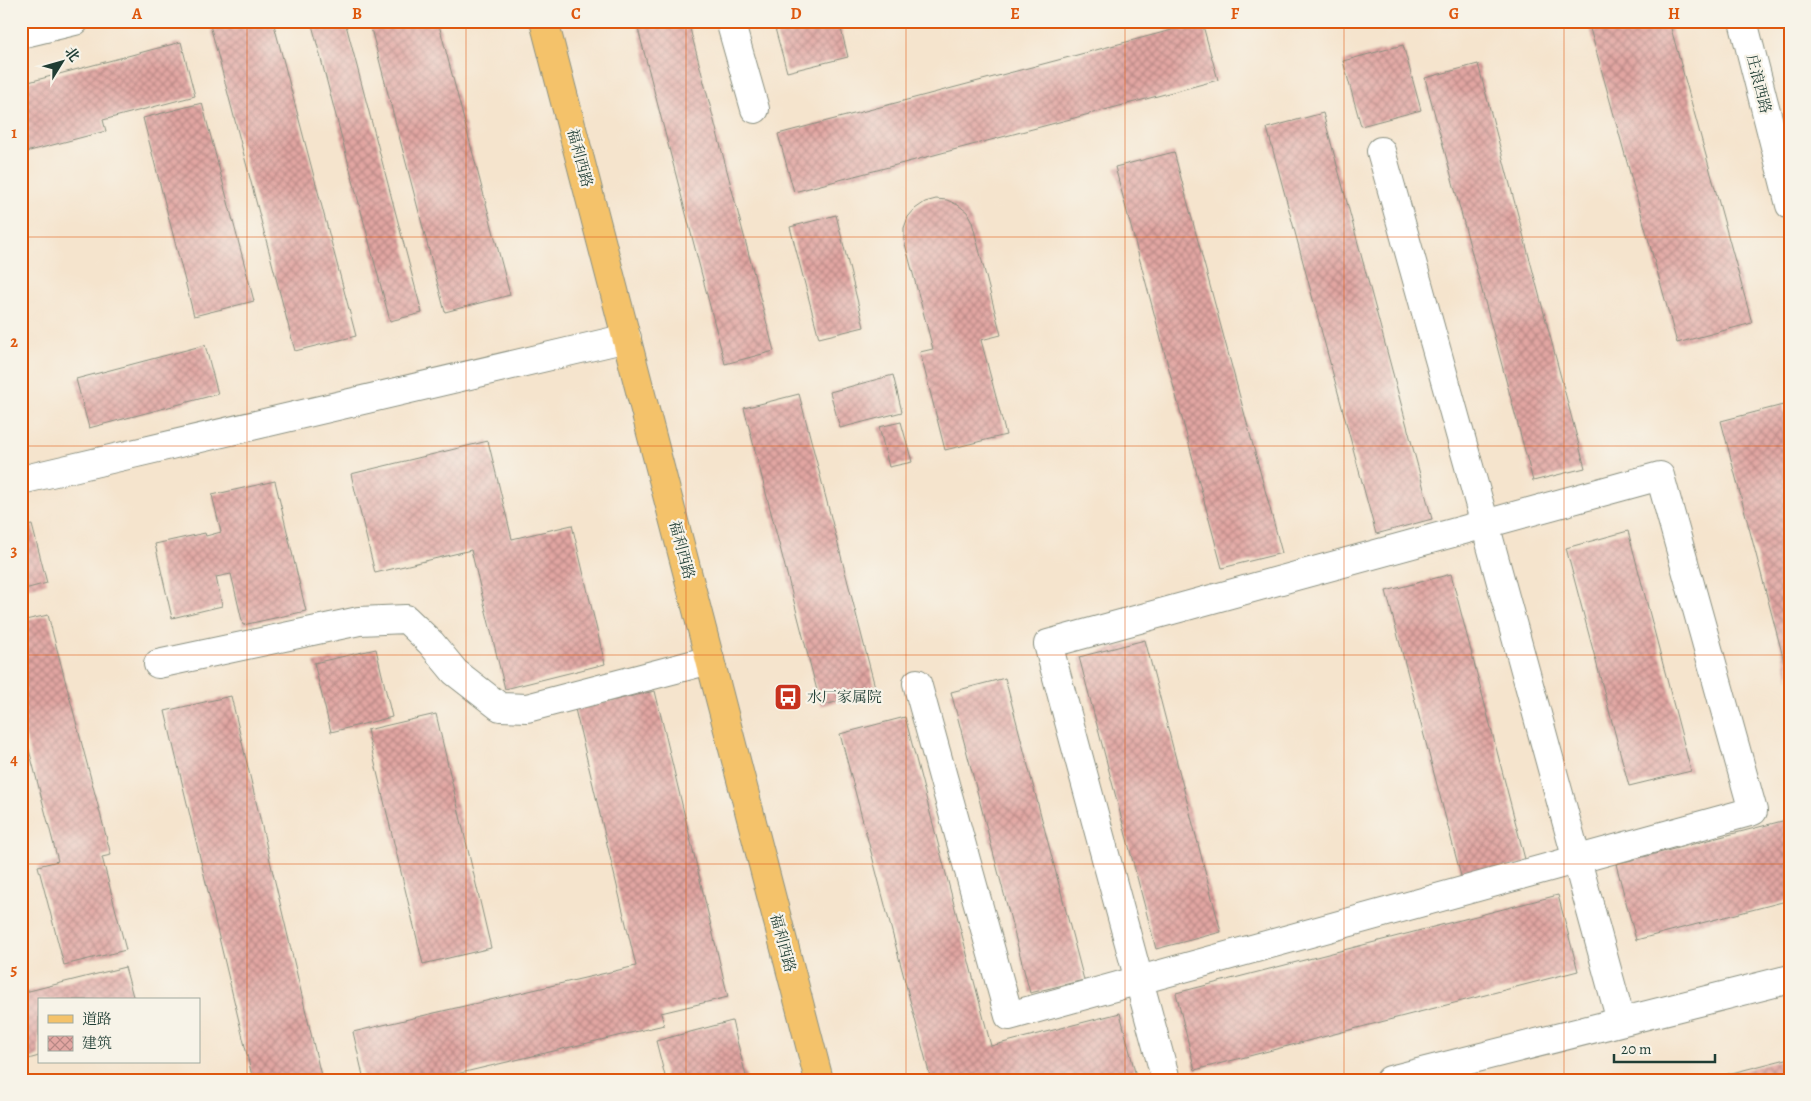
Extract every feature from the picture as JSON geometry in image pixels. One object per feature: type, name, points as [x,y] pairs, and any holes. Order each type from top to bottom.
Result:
[{"type":"main road","name":"福利西路","points":[[545,21],[819,1080]]},
{"type":"street","points":[[21,34],[75,21]]},
{"type":"street","points":[[730,21],[755,109]]},
{"type":"street","name":"庄浪西路","points":[[1743,21],[1790,205]]},
{"type":"street","points":[[1381,151],[1621,1022]]},
{"type":"street","points":[[21,480],[627,338]]},
{"type":"street","points":[[917,684],[1009,1016],[1139,980],[1576,859],[1753,811],[1660,476],[1048,644],[1139,980],[1166,1080]]},
{"type":"street","points":[[158,664],[358,621],[406,619],[431,643],[455,672],[500,707],[527,708],[710,660]]},
{"type":"street","points":[[1390,1080],[1790,979]]},
{"type":"building","points":[[209,21],[273,21],[356,336],[295,351]]},
{"type":"building","points":[[311,21],[345,21],[422,313],[390,321]]},
{"type":"building","points":[[369,21],[438,21],[510,295],[445,312]]},
{"type":"building","points":[[636,21],[688,21],[774,351],[725,364]]},
{"type":"building","points":[[773,21],[839,21],[848,57],[787,72]]},
{"type":"building","points":[[1604,21],[1669,21],[1752,323],[1677,343],[1589,25]]},
{"type":"building","points":[[1202,22],[1218,80],[794,192],[778,134]]},
{"type":"building","points":[[181,42],[195,96],[103,120],[106,131],[22,153],[21,84]]},
{"type":"building","points":[[1403,45],[1421,110],[1361,126],[1343,61]]},
{"type":"building","points":[[1478,64],[1585,468],[1533,481],[1425,78]]},
{"type":"building","points":[[202,103],[254,301],[194,316],[143,118]]},
{"type":"building","points":[[1323,113],[1432,519],[1376,534],[1267,128]]},
{"type":"building","points":[[1174,152],[1282,553],[1222,568],[1115,167]]},
{"type":"building","points":[[936,199],[947,200],[958,205],[967,212],[972,222],[1001,335],[981,340],[1006,435],[945,450],[920,352],[933,349],[904,240],[904,228],[908,217],[925,202]]},
{"type":"building","points":[[836,215],[864,327],[819,338],[790,227]]},
{"type":"building","points":[[205,345],[218,394],[89,428],[76,379]]},
{"type":"building","points":[[893,375],[902,412],[840,428],[830,392]]},
{"type":"building","points":[[799,394],[876,691],[821,706],[744,408]]},
{"type":"building","points":[[1783,405],[1790,432],[1789,680],[1721,421]]},
{"type":"building","points":[[901,422],[912,462],[889,467],[879,427]]},
{"type":"building","points":[[488,441],[512,539],[572,525],[605,664],[505,689],[471,550],[375,573],[351,474]]},
{"type":"building","points":[[275,481],[306,611],[243,625],[231,574],[216,577],[222,606],[172,618],[155,544],[205,533],[206,536],[221,532],[212,495]]},
{"type":"building","points":[[32,525],[47,583],[21,590],[21,527]]},
{"type":"building","points":[[1628,531],[1691,771],[1629,786],[1566,548]]},
{"type":"building","points":[[1451,574],[1526,863],[1462,880],[1386,591]]},
{"type":"building","points":[[48,615],[111,855],[102,857],[126,950],[64,965],[38,866],[58,861],[21,719],[21,621]]},
{"type":"building","points":[[1145,640],[1221,932],[1156,949],[1079,657]]},
{"type":"building","points":[[376,649],[392,717],[331,732],[314,663]]},
{"type":"building","points":[[1005,678],[1084,980],[1030,993],[951,692]]},
{"type":"building","points":[[655,691],[728,997],[661,1013],[664,1025],[431,1080],[364,1080],[353,1032],[636,966],[575,709]]},
{"type":"building","points":[[231,696],[322,1080],[253,1080],[165,711]]},
{"type":"building","points":[[436,714],[491,948],[423,964],[367,730]]},
{"type":"building","points":[[905,717],[991,1046],[1120,1013],[1137,1080],[931,1080],[840,734]]},
{"type":"building","points":[[1790,819],[1790,900],[1636,940],[1616,864]]},
{"type":"building","points":[[1558,895],[1578,971],[1195,1070],[1176,993]]},
{"type":"building","points":[[125,967],[133,998],[38,998],[38,1056],[21,1061],[21,993]]},
{"type":"building","points":[[732,1021],[747,1080],[666,1080],[656,1041]]},
{"type":"building","points":[[1790,1058],[1790,1080],[1709,1080],[1709,1079]]},
{"type":"place","name":"水厂家属院","points":[[788,697]]}]
